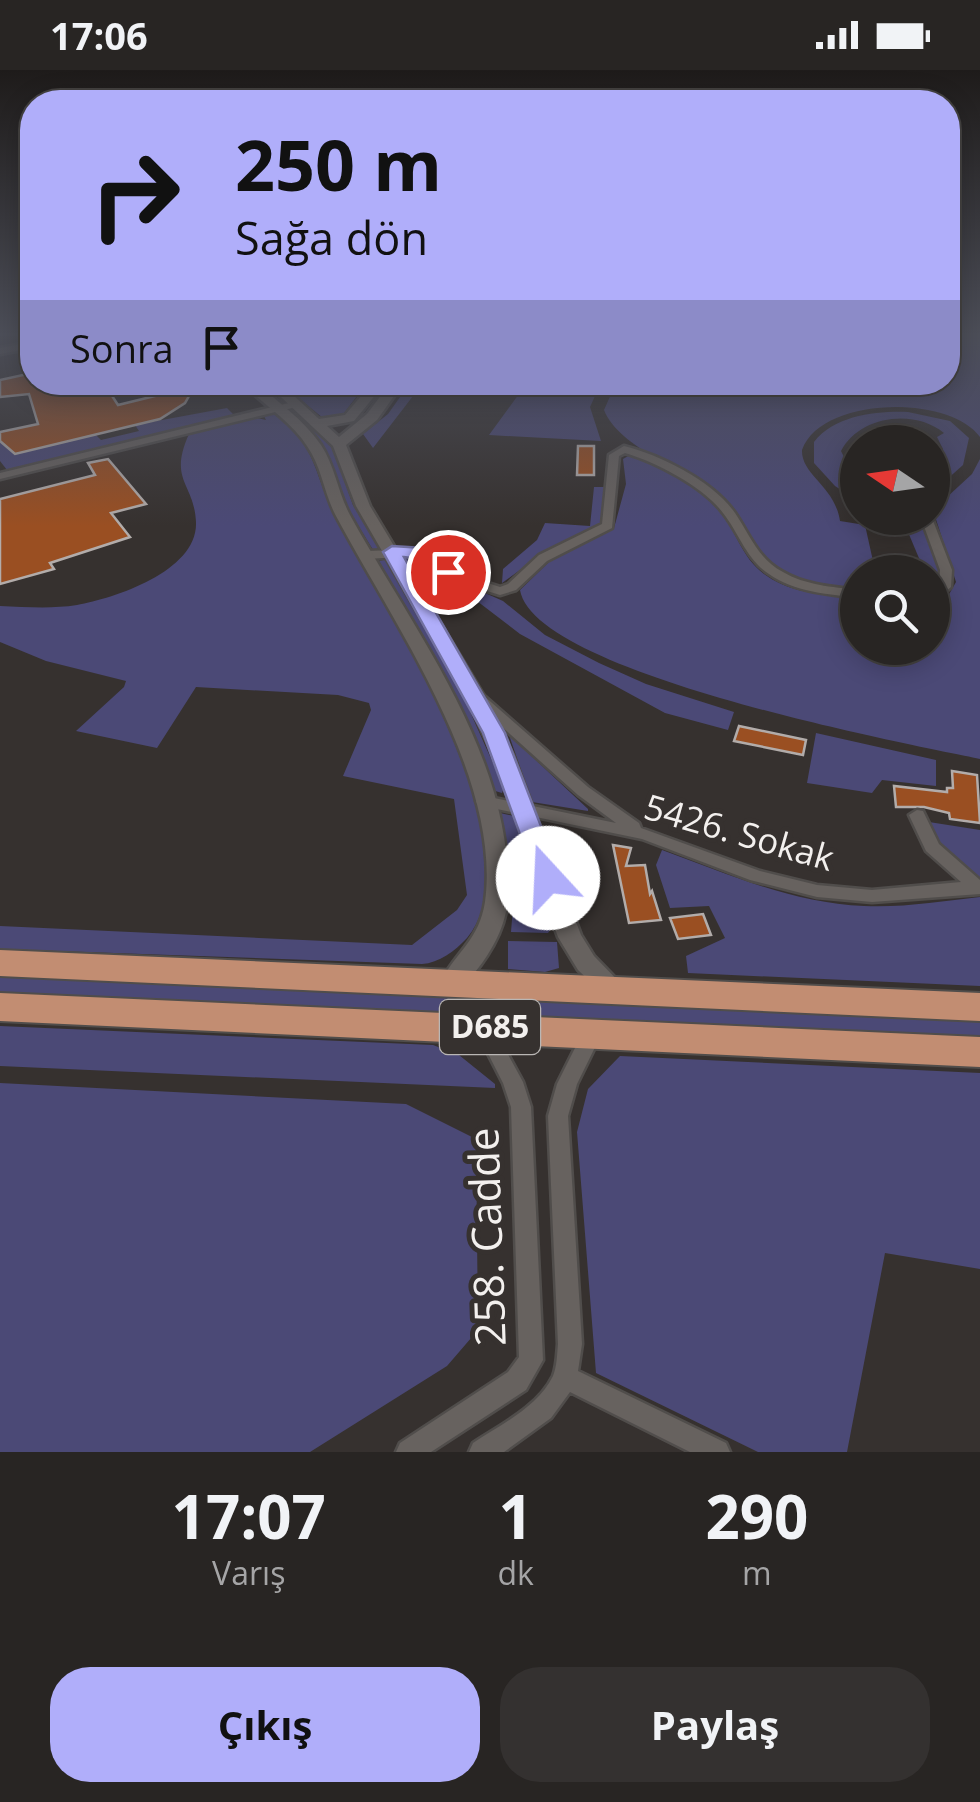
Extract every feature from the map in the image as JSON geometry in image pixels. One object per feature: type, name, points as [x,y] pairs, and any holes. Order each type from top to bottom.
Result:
[{"type":"highway","name":"D685","points":[[0,963],[980,1007]]},
{"type":"highway","name":"D685","points":[[0,1007],[483,1026],[980,1052]]},
{"type":"street","points":[[265,397],[318,451],[339,508],[442,693],[484,801],[497,878],[494,915],[481,949],[453,981]]},
{"type":"street","points":[[289,397],[339,444],[363,506],[476,696],[524,810],[570,937],[586,963],[615,990]]},
{"type":"street","points":[[319,423],[349,418],[367,397]]},
{"type":"street","points":[[339,444],[387,397]]},
{"type":"street","points":[[0,476],[297,404]]},
{"type":"street","points":[[367,555],[417,552],[471,583],[508,590],[544,558],[608,526],[614,454],[624,449],[643,454],[717,499],[729,511],[753,553],[772,572],[814,588],[840,592]]},
{"type":"street","points":[[476,696],[604,808],[645,834]]},
{"type":"street","name":"5426. Sokak","points":[[484,801],[645,834],[756,876],[817,891],[872,896],[979,888]]},
{"type":"street","points":[[917,815],[932,847],[979,888]]},
{"type":"street","name":"258. Cadde","points":[[410,1452],[518,1380],[532,1360],[521,1107],[513,1082],[483,1026]]},
{"type":"street","name":"258. Cadde","points":[[567,1378],[570,1344],[558,1116],[567,1084],[592,1033]]},
{"type":"street","points":[[482,1452],[549,1404],[567,1378],[717,1452]]},
{"type":"shaded area","points":[[298,397],[356,397],[344,413],[323,418]]},
{"type":"shaded area","points":[[400,397],[412,397],[373,448],[363,434],[388,414]]},
{"type":"shaded area","points":[[516,397],[594,397],[590,407],[601,441],[489,435]]},
{"type":"shaded area","points":[[610,397],[980,397],[980,437],[964,423],[942,413],[886,407],[833,419],[814,432],[802,450],[803,459],[837,509],[840,535],[867,535],[872,555],[840,555],[840,588],[810,583],[773,565],[719,496],[638,447],[612,424],[604,410]]},
{"type":"shaded area","points":[[227,408],[234,415],[7,470],[0,461],[0,434],[7,443],[3,445],[16,454],[96,435],[101,440],[139,431],[135,425]]},
{"type":"shaded area","points":[[295,410],[332,446],[353,505],[380,548],[373,550],[288,411]]},
{"type":"shaded area","points":[[883,412],[908,412],[950,421],[969,438],[963,465],[950,477],[950,425],[903,418],[870,425],[840,425],[840,489],[835,486],[814,463],[814,442],[845,420]]},
{"type":"shaded area","points":[[275,414],[310,454],[332,509],[401,632],[454,742],[474,799],[486,853],[484,900],[467,938],[446,956],[422,964],[0,949],[0,926],[412,945],[457,910],[467,895],[454,799],[343,776],[371,710],[369,703],[338,695],[196,687],[157,748],[76,731],[126,681],[46,661],[0,642],[0,606],[77,605],[132,589],[169,568],[184,555],[196,522],[181,472],[189,434],[257,418],[266,420],[264,416]]},
{"type":"shaded area","points":[[630,455],[651,464],[711,500],[751,561],[767,576],[799,590],[840,597],[840,665],[950,665],[950,593],[956,582],[941,535],[950,535],[950,494],[972,474],[980,459],[980,759],[726,700],[651,676],[587,649],[541,620],[520,590],[551,560],[614,528],[626,484],[623,459]]},
{"type":"shaded area","points":[[594,487],[604,487],[601,526],[546,551],[502,583],[503,569],[537,540],[545,523],[590,526]]},
{"type":"shaded area","points":[[909,535],[927,535],[935,555],[918,555]]},
{"type":"shaded area","points":[[406,558],[503,601],[545,635],[599,663],[646,684],[734,712],[728,730],[665,713],[520,634],[473,598],[436,578],[418,579]]},
{"type":"shaded area","points":[[387,559],[460,689],[504,788],[502,793],[492,790],[442,674],[379,561]]},
{"type":"shaded area","points":[[816,733],[936,760],[936,786],[882,780],[872,793],[807,783]]},
{"type":"shaded area","points":[[509,735],[588,809],[588,811],[532,802]]},
{"type":"shaded area","points":[[500,813],[514,816],[551,929],[548,933],[511,932],[514,894]]},
{"type":"shaded area","points":[[929,822],[980,830],[980,878],[939,845]]},
{"type":"shaded area","points":[[662,850],[761,886],[837,904],[893,906],[980,897],[980,986],[688,973],[686,956],[725,938],[709,906],[670,908],[656,865]]},
{"type":"shaded area","points":[[508,941],[557,942],[559,968],[545,972],[508,969]]},
{"type":"shaded area","points":[[0,976],[980,1020],[980,1039],[0,996]]},
{"type":"shaded area","points":[[0,1026],[433,1045],[459,1055],[495,1088],[0,1066]]},
{"type":"shaded area","points":[[620,1056],[980,1073],[980,1269],[885,1253],[847,1452],[758,1452],[596,1373],[577,1132],[588,1089]]},
{"type":"shaded area","points":[[0,1083],[406,1104],[476,1139],[478,1330],[447,1366],[310,1452],[0,1452]]},
{"type":"building","points":[[30,397],[113,397],[118,405],[149,397],[188,397],[160,419],[15,454],[0,441],[0,432],[38,424]]},
{"type":"building","points":[[578,446],[594,446],[594,475],[577,475]]},
{"type":"building","points":[[108,459],[146,504],[111,513],[130,537],[50,563],[54,569],[0,584],[0,499],[95,475],[88,463]]},
{"type":"building","points":[[739,726],[806,740],[803,755],[734,741]]},
{"type":"building","points":[[952,771],[977,775],[980,823],[950,819],[949,813],[924,807],[896,807],[894,786],[947,792],[947,788],[953,788]]},
{"type":"building","points":[[613,845],[631,848],[626,866],[645,865],[650,894],[652,891],[661,920],[629,923]]},
{"type":"building","points":[[703,914],[711,935],[678,939],[670,918]]},
{"type":"route","points":[[448,572],[417,552],[392,552],[494,733],[548,878]]}]
